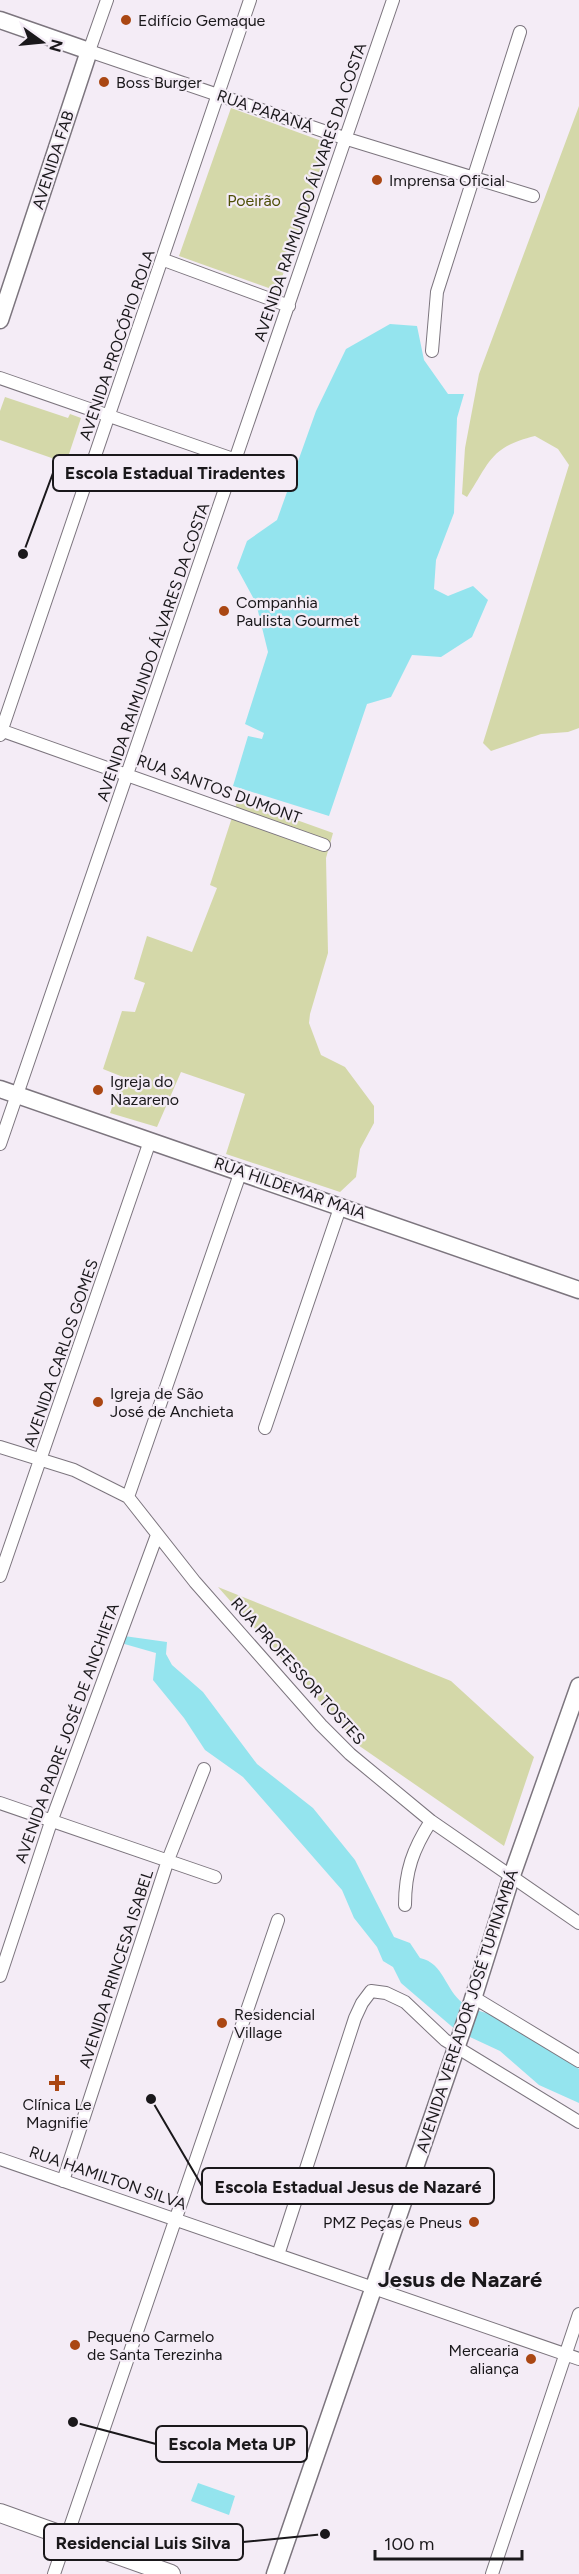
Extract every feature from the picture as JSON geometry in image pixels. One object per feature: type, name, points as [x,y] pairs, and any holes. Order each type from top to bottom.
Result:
[{"type":"main road","points":[[0,2513],[171,2574]]},
{"type":"street","name":"AVENIDA FAB","points":[[0,320],[107,0]]},
{"type":"street","name":"AVENIDA PROCÓPIO ROLA","points":[[0,732],[164,260],[250,0]]},
{"type":"street","name":"AVENIDA RAIMUNDO ÁLVARES DA COSTA","points":[[0,1144],[393,0]]},
{"type":"street","name":"RUA PARANÁ","points":[[0,20],[344,138],[533,196]]},
{"type":"street","points":[[432,351],[437,292],[520,32]]},
{"type":"street","points":[[164,260],[289,306]]},
{"type":"street","points":[[0,378],[236,460]]},
{"type":"street","name":"RUA SANTOS DUMONT","points":[[0,732],[129,774],[324,844]]},
{"type":"street","name":"RUA HILDEMAR MAIA","points":[[0,1089],[341,1205],[579,1290]]},
{"type":"street","name":"AVENIDA CARLOS GOMES","points":[[0,1576],[42,1461],[150,1141]]},
{"type":"street","points":[[128,1497],[241,1171]]},
{"type":"street","points":[[265,1428],[341,1205]]},
{"type":"street","name":"RUA PROFESSOR TOSTES","points":[[0,1447],[74,1470],[128,1497],[157,1535],[321,1725],[359,1762],[431,1821],[579,1923]]},
{"type":"street","name":"AVENIDA PADRE JOSÉ DE ANCHIETA","points":[[0,1976],[51,1822],[157,1535]]},
{"type":"street","name":"AVENIDA VEREADOR JOSÉ TUPINAMBÁ","points":[[275,2574],[458,2042],[511,1878],[579,1686]]},
{"type":"street","name":"AVENIDA PRINCESA ISABEL","points":[[63,2181],[168,1860],[204,1769]]},
{"type":"street","points":[[0,1803],[215,1877]]},
{"type":"street","points":[[405,1905],[405,1880],[410,1859],[431,1821]]},
{"type":"street","points":[[54,2574],[278,1920]]},
{"type":"street","points":[[278,2254],[352,2029],[362,2002],[372,1991],[376,1990],[405,2002],[458,2042],[579,2122]]},
{"type":"street","points":[[472,1999],[579,2061]]},
{"type":"street","name":"RUA HAMILTON SILVA","points":[[0,2159],[579,2359]]},
{"type":"street","points":[[492,2574],[579,2314]]},
{"type":"green space","points":[[579,106],[579,728],[568,732],[541,734],[491,751],[483,743],[569,465],[558,449],[535,436],[520,440],[500,451],[493,458],[467,497],[462,494],[465,448],[479,374]]},
{"type":"green space","name":"Poeirão","points":[[231,108],[330,144],[277,291],[179,256]]},
{"type":"green space","points":[[5,397],[68,418],[70,414],[81,418],[66,463],[0,440],[0,411]]},
{"type":"green space","points":[[238,799],[333,833],[326,858],[328,953],[309,1023],[321,1055],[345,1067],[374,1106],[374,1123],[360,1149],[356,1177],[340,1192],[226,1154],[245,1094],[181,1072],[157,1127],[110,1113],[123,1077],[103,1069],[122,1011],[135,1012],[145,983],[134,979],[147,936],[192,952],[217,888],[210,885]]},
{"type":"green space","points":[[218,1587],[451,1681],[534,1757],[504,1846],[358,1745]]},
{"type":"water","points":[[390,324],[417,326],[424,360],[448,394],[464,394],[457,418],[454,513],[436,560],[434,589],[448,596],[473,586],[488,600],[472,637],[441,657],[412,655],[391,697],[367,704],[329,816],[233,786],[248,736],[262,739],[264,733],[245,724],[268,652],[256,603],[237,568],[247,541],[277,520],[316,411],[346,349]]},
{"type":"water","points":[[124,1636],[167,1642],[166,1654],[172,1665],[203,1692],[257,1764],[313,1808],[355,1860],[394,1937],[410,1943],[420,1958],[434,1965],[463,2003],[516,2025],[579,2069],[579,2103],[539,2085],[500,2051],[457,2031],[401,1983],[393,1967],[383,1961],[377,1947],[354,1918],[342,1890],[243,1777],[205,1750],[184,1718],[153,1680],[156,1653],[121,1643]]},
{"type":"water","points":[[198,2483],[235,2496],[229,2515],[191,2501]]},
{"type":"place","name":"Edifício Gemaque","points":[[126,20]]},
{"type":"place","name":"Boss Burger","points":[[104,82]]},
{"type":"place","name":"Imprensa Oficial","points":[[377,180]]},
{"type":"place","name":"Escola Estadual Tiradentes","points":[[23,554]]},
{"type":"place","name":"Companhia Paulista Gourmet","points":[[224,611]]},
{"type":"place","name":"Igreja do Nazareno","points":[[98,1090]]},
{"type":"place","name":"Igreja de São José de Anchieta","points":[[98,1402]]},
{"type":"place","name":"Residencial Village","points":[[222,2023]]},
{"type":"place","name":"Clínica Le Magnifie","points":[[57,2083]]},
{"type":"place","name":"Escola Estadual Jesus de Nazaré","points":[[151,2099]]},
{"type":"place","name":"PMZ Peças e Pneus","points":[[474,2222]]},
{"type":"place","name":"Pequeno Carmelo de Santa Terezinha","points":[[75,2345]]},
{"type":"place","name":"Mercearia aliança","points":[[531,2359]]},
{"type":"place","name":"Escola Meta UP","points":[[73,2422]]},
{"type":"place","name":"Residencial Luis Silva","points":[[325,2534]]},
{"type":"district","name":"Jesus de Nazaré","points":[[460,2279]]}]
